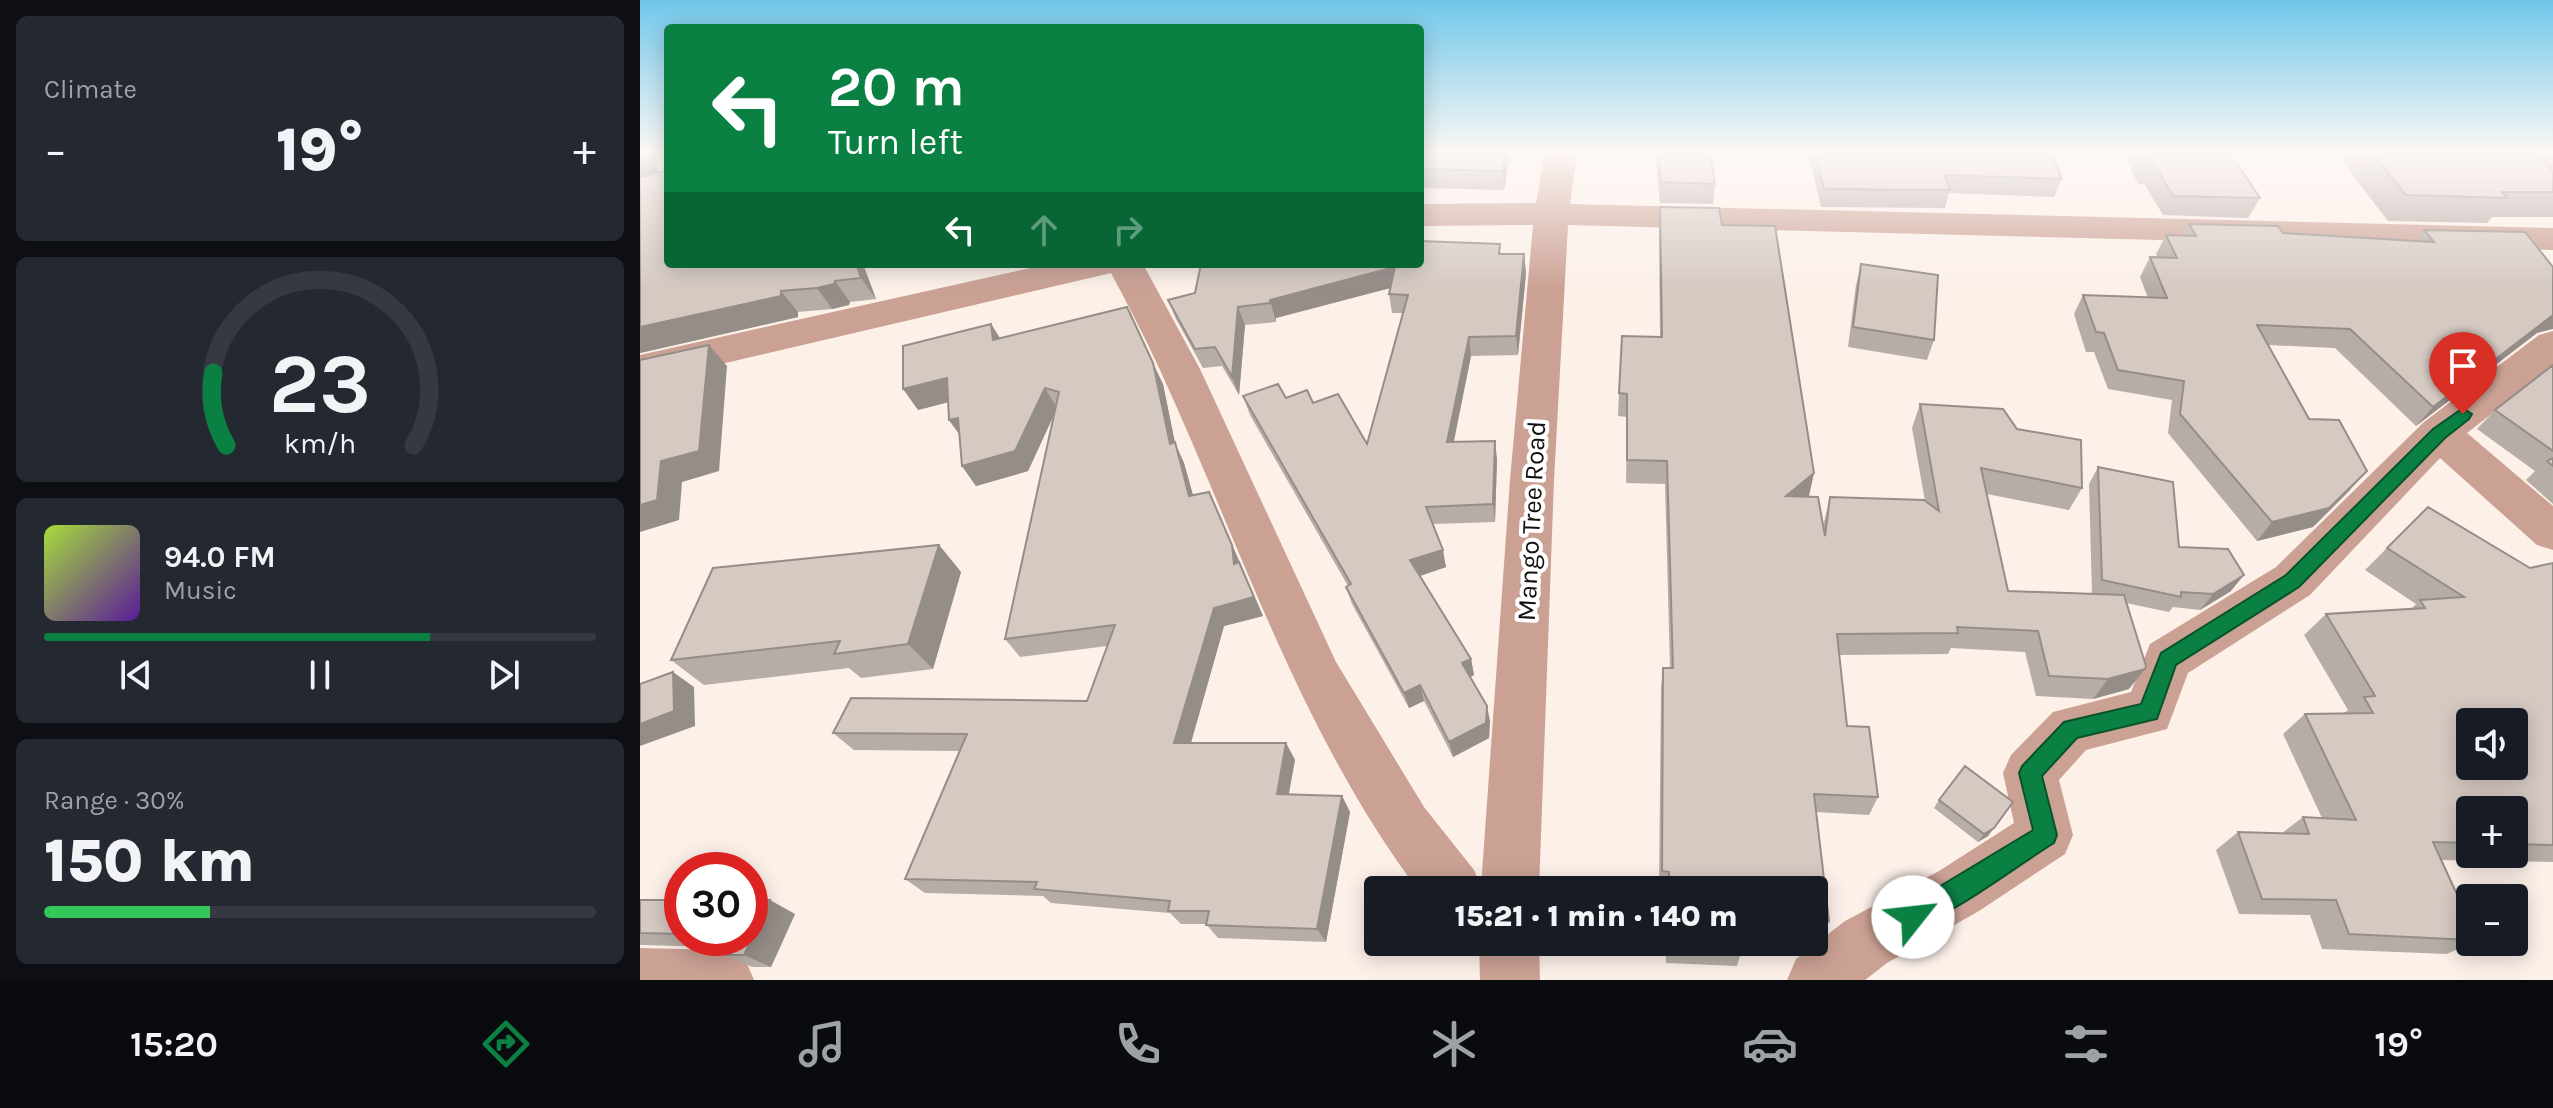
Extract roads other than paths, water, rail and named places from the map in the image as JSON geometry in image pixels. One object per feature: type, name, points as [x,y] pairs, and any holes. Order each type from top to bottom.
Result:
[{"type":"street","name":"Mango Tree Road","points":[[1511,876],[1532,480],[1554,198]]},
{"type":"street","points":[[1424,215],[1551,214],[2553,239]]},
{"type":"street","points":[[640,369],[1082,268]]},
{"type":"street","points":[[1127,268],[1180,369],[1318,678],[1404,826],[1443,876]]},
{"type":"street","points":[[1817,980],[1866,942],[1959,891],[2045,835],[2030,773],[2071,729],[2149,712],[2168,659],[2293,581],[2439,433],[2553,345]]},
{"type":"street","points":[[2439,433],[2553,532]]},
{"type":"street","points":[[1509,956],[1510,980]]},
{"type":"street","points":[[640,978],[724,980]]}]
